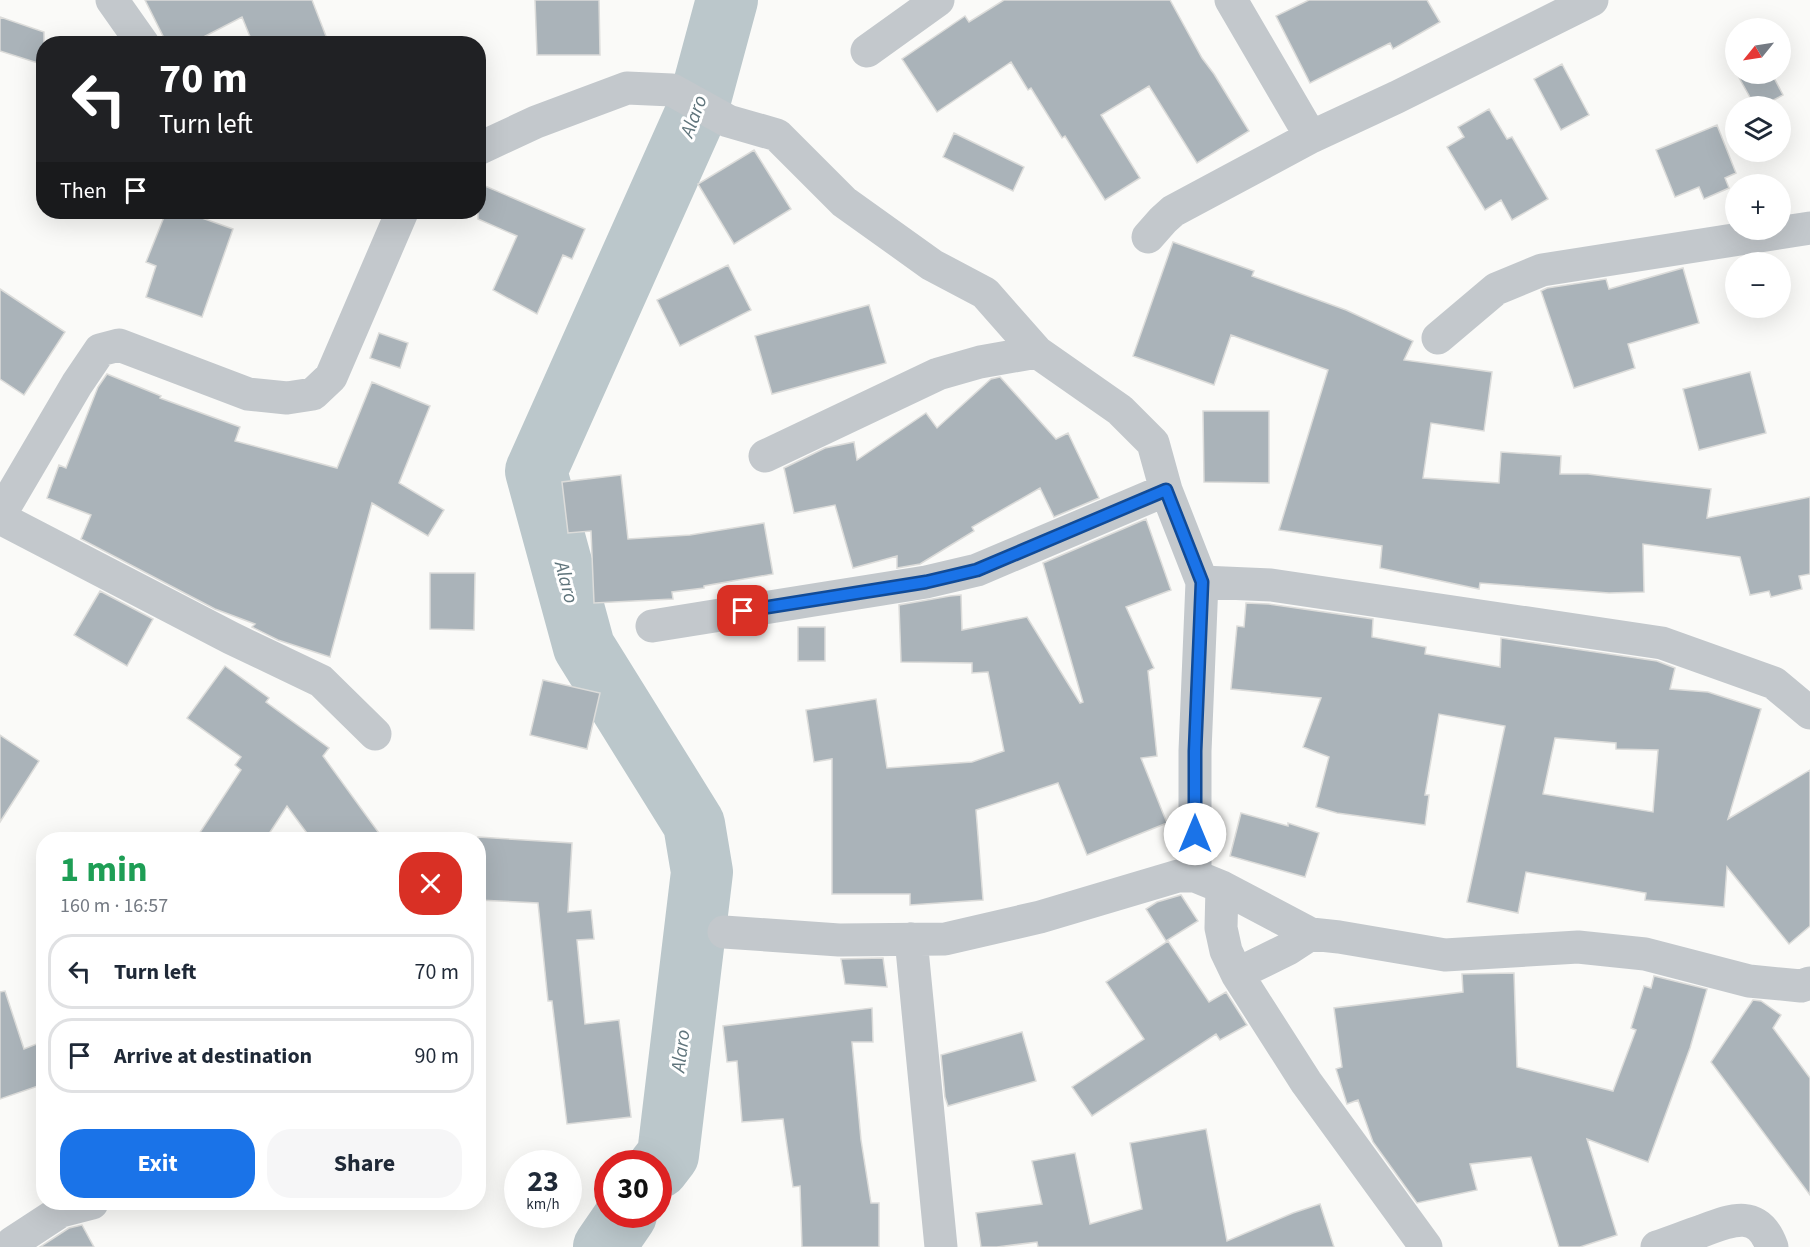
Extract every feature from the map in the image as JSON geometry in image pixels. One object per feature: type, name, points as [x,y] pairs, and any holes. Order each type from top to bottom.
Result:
[{"type":"street","points":[[112,0],[137,36]]},
{"type":"street","points":[[867,51],[938,0]]},
{"type":"street","points":[[1231,0],[1311,137]]},
{"type":"street","points":[[1148,237],[1173,212],[1311,137],[1592,0]]},
{"type":"street","points":[[486,145],[536,122],[627,88],[672,90],[728,121],[777,135],[844,202],[932,266],[985,293],[1037,352],[1120,410],[1154,443],[1166,490],[1202,582],[1195,751],[1209,881],[1226,951],[1237,974],[1306,1082],[1426,1247]]},
{"type":"street","points":[[375,734],[321,681],[231,639],[0,517],[77,384],[100,350],[119,345],[248,394],[287,398],[313,394],[331,377],[399,219]]},
{"type":"street","points":[[1438,338],[1496,289],[1542,270],[1810,228]]},
{"type":"street","points":[[765,456],[938,374],[980,362],[1037,352]]},
{"type":"street","points":[[651,626],[926,582],[977,570],[1166,490]]},
{"type":"street","points":[[1202,582],[1271,585],[1662,643],[1774,683],[1810,713]]},
{"type":"street","points":[[724,932],[839,940],[945,939],[1040,917],[1178,876],[1209,881],[1311,934],[1445,955],[1578,947],[1645,954],[1749,981],[1800,986],[1810,983]]},
{"type":"street","points":[[1237,974],[1288,949],[1311,934]]},
{"type":"street","points":[[911,939],[941,1247]]},
{"type":"street","points":[[11,1247],[12,1243],[65,1210]]},
{"type":"street","points":[[1657,1247],[1732,1220],[1746,1220],[1759,1225],[1772,1247]]},
{"type":"building","points":[[145,0],[312,0],[326,36],[250,36],[242,17],[205,36],[163,36]]},
{"type":"building","points":[[535,0],[599,0],[600,55],[537,55]]},
{"type":"building","points":[[1004,0],[1170,0],[1202,58],[1249,131],[1197,163],[1149,86],[1101,115],[1140,178],[1105,200],[1065,136],[1062,138],[1031,88],[1028,90],[1011,62],[937,112],[902,59],[965,16],[969,22]]},
{"type":"building","points":[[1309,0],[1427,0],[1440,22],[1393,49],[1390,43],[1310,83],[1276,16]]},
{"type":"building","points":[[0,17],[44,32],[44,36],[36,36],[36,62],[0,51]]},
{"type":"building","points":[[1562,64],[1589,115],[1561,130],[1534,79]]},
{"type":"building","points":[[1743,84],[1777,84],[1783,95],[1781,96],[1749,96]]},
{"type":"building","points":[[1489,109],[1507,139],[1512,137],[1548,199],[1512,220],[1501,200],[1485,210],[1447,147],[1464,137],[1458,127]]},
{"type":"building","points":[[1717,125],[1725,145],[1725,162],[1732,162],[1736,173],[1725,174],[1725,190],[1704,199],[1699,187],[1675,197],[1656,150]]},
{"type":"building","points":[[954,133],[1024,167],[1013,191],[943,157]]},
{"type":"building","points":[[754,150],[791,209],[734,244],[698,184]]},
{"type":"building","points":[[486,186],[585,229],[572,259],[563,255],[537,314],[493,290],[517,236],[478,219],[486,219]]},
{"type":"building","points":[[163,219],[205,219],[233,229],[202,317],[146,297],[156,266],[146,262]]},
{"type":"building","points":[[1173,242],[1254,271],[1252,276],[1346,310],[1413,341],[1404,360],[1492,372],[1484,431],[1431,423],[1423,478],[1499,483],[1501,452],[1561,456],[1560,474],[1588,474],[1711,489],[1707,518],[1810,497],[1810,574],[1799,576],[1802,589],[1771,597],[1769,591],[1750,595],[1740,557],[1643,544],[1644,592],[1609,593],[1480,583],[1479,589],[1380,568],[1382,546],[1279,530],[1328,370],[1231,335],[1214,385],[1133,356]]},
{"type":"building","points":[[728,265],[751,310],[680,346],[657,300]]},
{"type":"building","points":[[1683,268],[1699,323],[1628,344],[1635,368],[1574,388],[1541,291],[1547,288],[1606,279],[1609,289]]},
{"type":"building","points":[[0,289],[65,332],[24,395],[0,379]]},
{"type":"building","points":[[869,305],[886,363],[772,394],[755,336]]},
{"type":"building","points":[[379,333],[408,343],[400,368],[370,358]]},
{"type":"building","points":[[1750,372],[1766,433],[1699,450],[1683,389]]},
{"type":"building","points":[[107,374],[161,396],[160,398],[240,427],[235,441],[337,468],[372,382],[430,406],[399,483],[444,510],[428,536],[372,503],[330,657],[278,640],[252,627],[255,624],[215,609],[81,539],[91,515],[47,498],[59,465],[66,468],[98,387]]},
{"type":"building","points":[[1000,377],[1056,439],[1068,433],[1099,498],[1054,517],[1040,488],[972,527],[974,531],[920,564],[897,568],[897,556],[853,568],[835,505],[794,513],[784,468],[825,448],[854,442],[857,460],[926,413],[937,428],[991,379]]},
{"type":"building","points":[[1203,411],[1269,411],[1269,483],[1204,482]]},
{"type":"building","points":[[621,475],[628,539],[690,535],[764,523],[773,574],[672,592],[673,599],[594,603],[591,531],[568,533],[562,482]]},
{"type":"building","points":[[1146,519],[1171,590],[1126,607],[1154,668],[1148,671],[1157,756],[1141,758],[1167,823],[1087,855],[1058,783],[976,810],[983,900],[910,905],[910,894],[832,894],[832,759],[814,762],[806,710],[876,699],[887,768],[972,762],[1004,751],[988,672],[972,673],[972,663],[901,662],[899,605],[961,595],[962,630],[1027,617],[1080,703],[1083,702],[1043,563]]},
{"type":"building","points":[[430,573],[475,573],[474,630],[430,629]]},
{"type":"building","points":[[100,591],[153,619],[127,666],[74,635]]},
{"type":"building","points":[[1246,603],[1269,604],[1373,619],[1372,637],[1426,647],[1425,654],[1500,667],[1501,638],[1657,661],[1675,668],[1670,689],[1708,692],[1761,709],[1728,819],[1810,770],[1810,926],[1789,944],[1727,867],[1724,907],[1645,900],[1646,893],[1526,872],[1518,913],[1467,902],[1505,726],[1439,714],[1425,795],[1429,795],[1425,825],[1337,813],[1316,807],[1329,757],[1303,747],[1321,698],[1231,689],[1237,626],[1244,627]],"holes":[[[1555,738],[1616,743],[1616,749],[1658,750],[1653,812],[1543,794]]]},
{"type":"building","points":[[798,627],[825,627],[825,661],[798,661]]},
{"type":"building","points":[[225,666],[269,698],[266,702],[329,748],[323,756],[378,832],[306,832],[287,806],[270,832],[200,832],[241,770],[235,765],[241,757],[187,718]]},
{"type":"building","points":[[543,680],[600,693],[587,749],[530,735]]},
{"type":"building","points":[[0,735],[39,761],[0,822]]},
{"type":"building","points":[[1241,813],[1288,826],[1288,823],[1319,833],[1305,877],[1230,856]]},
{"type":"building","points":[[486,838],[572,843],[568,912],[591,910],[594,939],[577,940],[585,1024],[619,1020],[631,1117],[567,1124],[552,1001],[548,1001],[538,903],[486,900]]},
{"type":"building","points":[[1181,895],[1198,921],[1166,941],[1146,909],[1157,902]]},
{"type":"building","points":[[1168,941],[1209,1002],[1226,992],[1247,1025],[1220,1040],[1216,1034],[1092,1116],[1072,1087],[1144,1039],[1106,982]]},
{"type":"building","points":[[883,958],[887,987],[845,984],[841,959]]},
{"type":"building","points":[[1514,973],[1517,1067],[1613,1091],[1636,1030],[1631,1028],[1644,986],[1651,988],[1654,976],[1707,989],[1690,1048],[1648,1162],[1587,1139],[1617,1235],[1580,1247],[1559,1247],[1531,1157],[1470,1164],[1477,1190],[1417,1203],[1373,1142],[1358,1100],[1347,1104],[1336,1069],[1342,1067],[1334,1008],[1463,992],[1462,974]]},
{"type":"building","points":[[5,991],[24,1049],[36,1044],[36,1087],[0,1099],[0,992]]},
{"type":"building","points":[[1753,1000],[1761,1001],[1781,1015],[1773,1028],[1810,1078],[1810,1195],[1711,1062]]},
{"type":"building","points":[[872,1008],[873,1042],[852,1042],[861,1140],[871,1203],[879,1203],[879,1247],[802,1247],[800,1186],[793,1187],[783,1119],[742,1122],[737,1061],[727,1062],[723,1026]]},
{"type":"building","points":[[1022,1032],[1036,1081],[948,1106],[941,1055]]},
{"type":"building","points":[[1206,1129],[1227,1241],[1320,1204],[1334,1247],[1038,1247],[1037,1242],[981,1247],[976,1213],[1042,1204],[1032,1161],[1075,1153],[1090,1224],[1142,1209],[1130,1143]]},
{"type":"building","points":[[82,1225],[94,1247],[40,1247],[69,1228]]},
{"type":"waterway","name":"Alaro","points":[[669,1150],[702,872],[694,824],[584,647],[536,471],[697,111],[727,0]]},
{"type":"waterway","name":"Alaro","points":[[604,1247],[617,1228]]},
{"type":"route","points":[[743,611],[926,582],[977,570],[1166,490],[1202,582],[1195,751],[1195,834]]}]
